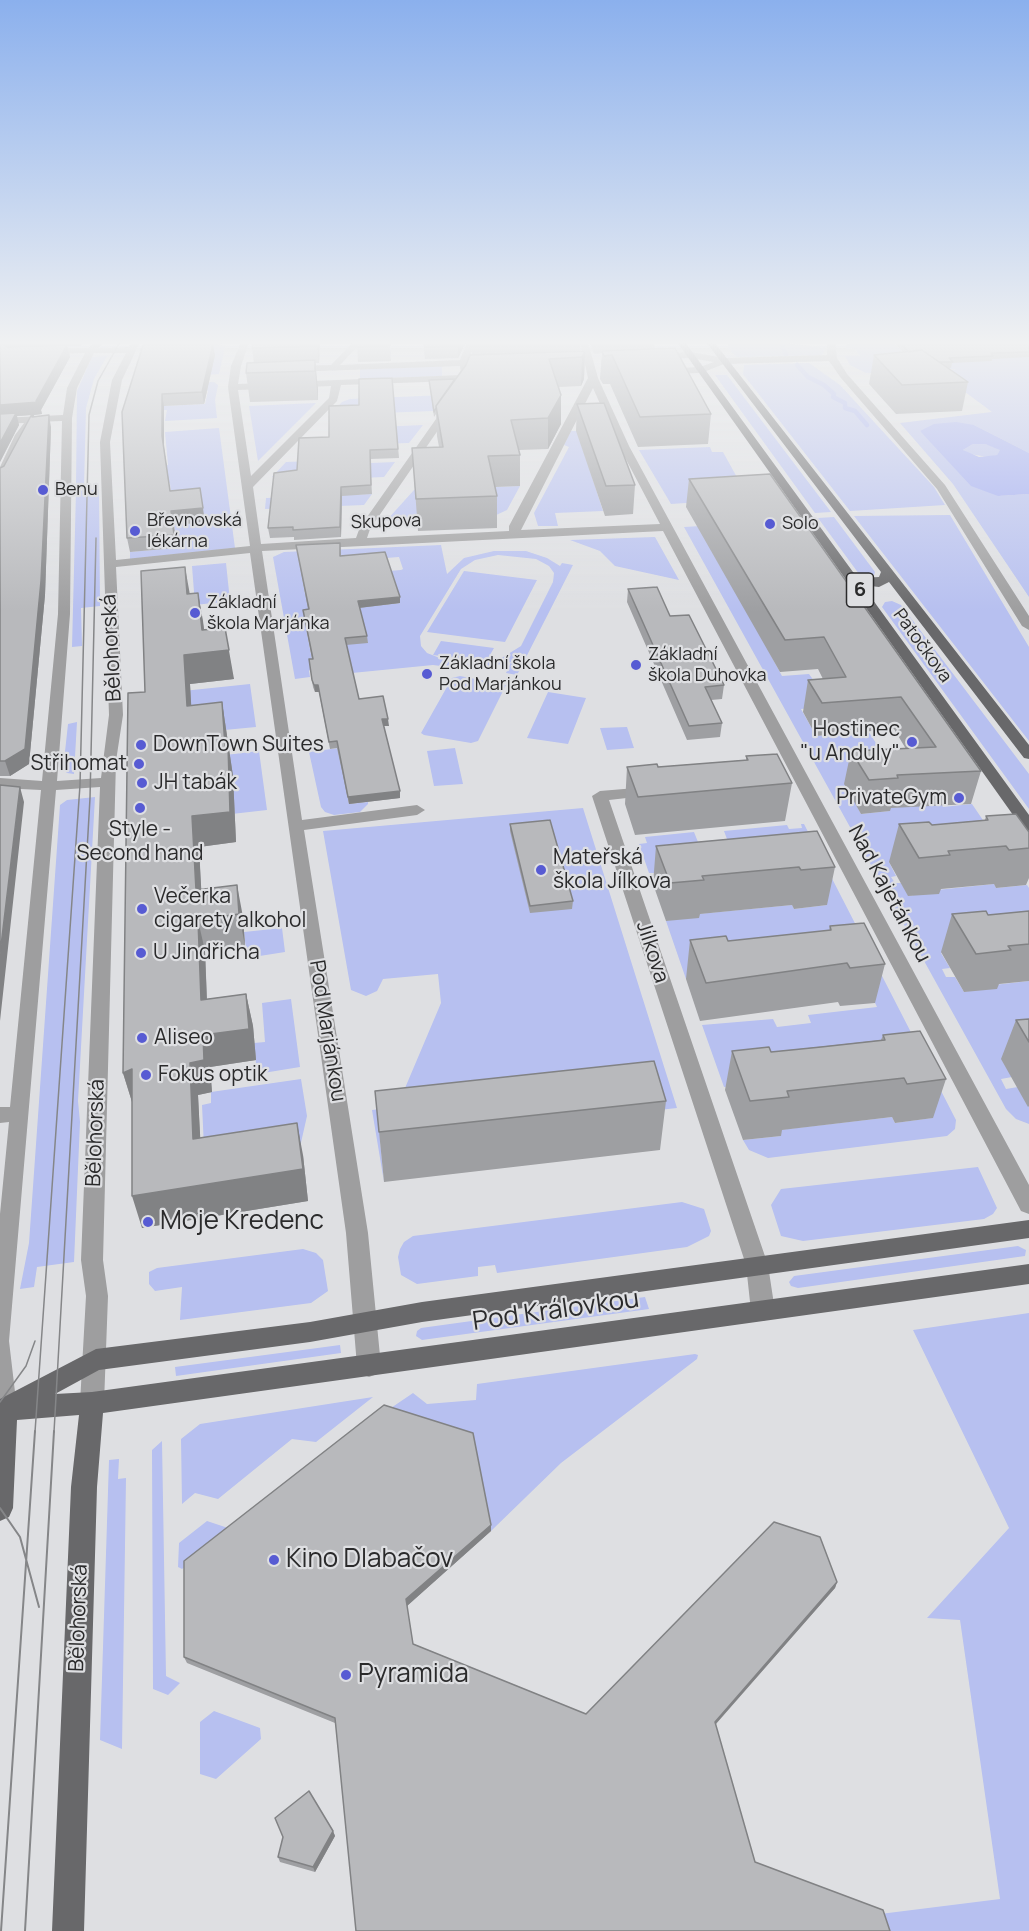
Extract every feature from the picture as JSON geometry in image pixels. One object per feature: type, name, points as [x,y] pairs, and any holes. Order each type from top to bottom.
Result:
[{"type":"main road","name":"Patočkova","points":[[746,432],[1029,825]]},
{"type":"main road","name":"Patočkova","points":[[779,432],[1029,755]]},
{"type":"main road","points":[[848,574],[869,584],[879,583],[885,579],[887,572]]},
{"type":"main road","points":[[873,608],[874,600],[879,595],[889,595],[910,601]]},
{"type":"main road","name":"Pod Královkou","points":[[96,1360],[365,1323],[422,1311],[1029,1229]]},
{"type":"main road","name":"Pod Královkou","points":[[2,1410],[92,1403],[1029,1274]]},
{"type":"main road","points":[[0,1508],[2,1410],[96,1360]]},
{"type":"main road","name":"Bělohorská","points":[[68,1931],[84,1486],[92,1403]]},
{"type":"street","points":[[0,478],[22,432]]},
{"type":"street","points":[[0,1336],[10,1114],[49,786],[64,614],[67,432]]},
{"type":"street","name":"Bělohorská","points":[[92,1403],[96,1360],[97,1296],[92,1260],[108,783],[116,715],[114,633],[110,619],[108,564],[106,432]]},
{"type":"street","name":"Pod Marjánkou","points":[[239,432],[295,826],[357,1233],[369,1366]]},
{"type":"street","points":[[247,486],[301,432]]},
{"type":"street","points":[[361,540],[364,529],[432,432]]},
{"type":"street","points":[[515,535],[515,526],[563,432]]},
{"type":"street","name":"Nad Kajetánkou","points":[[614,432],[624,446],[1029,1205]]},
{"type":"street","points":[[893,432],[941,487],[1029,626]]},
{"type":"street","name":"Skupova","points":[[108,564],[255,548],[361,540],[667,527]]},
{"type":"street","points":[[778,779],[801,777]]},
{"type":"street","points":[[0,783],[49,786],[108,783]]},
{"type":"street","name":"Jílkova","points":[[659,790],[600,796],[757,1265],[763,1311]]},
{"type":"street","points":[[295,826],[417,810]]},
{"type":"street","points":[[0,1346],[2,1410]]},
{"type":"shaded area","points":[[77,432],[85,432],[84,486],[76,487]]},
{"type":"shaded area","points":[[165,432],[220,432],[235,548],[130,559],[130,552],[176,548],[175,535],[180,533],[175,533],[170,483],[149,484],[126,469],[168,465]]},
{"type":"shaded area","points":[[253,432],[287,432],[258,461]]},
{"type":"shaded area","points":[[377,432],[417,432],[409,443],[378,444]]},
{"type":"shaded area","points":[[570,432],[577,432],[603,511],[555,513],[558,526],[538,526],[534,513],[569,447],[564,445]]},
{"type":"shaded area","points":[[756,432],[770,432],[831,512],[815,513]]},
{"type":"shaded area","points":[[788,432],[883,432],[934,487],[945,505],[850,511]]},
{"type":"shaded area","points":[[908,432],[921,432],[998,496],[1029,494],[1029,597],[953,484]]},
{"type":"shaded area","points":[[921,432],[988,432],[1029,453],[1029,494],[998,496],[971,486]],"holes":[[[973,444],[985,444],[1000,450],[997,455],[979,457],[963,450]]]},
{"type":"shaded area","points":[[988,432],[1029,432],[1029,453]]},
{"type":"shaded area","points":[[973,444],[985,444],[1001,449],[997,455],[989,457],[969,454],[963,450]]},
{"type":"shaded area","points":[[710,447],[712,452],[723,452],[744,490],[759,498],[671,504],[639,450]]},
{"type":"shaded area","points":[[370,459],[371,463],[395,462],[384,477],[310,480],[272,477],[286,462]]},
{"type":"shaded area","points":[[520,486],[507,510],[494,516],[386,521],[414,490]]},
{"type":"shaded area","points":[[99,489],[100,606],[81,608],[82,646],[72,647],[76,491]]},
{"type":"shaded area","points":[[372,494],[364,505],[265,509],[266,498]]},
{"type":"shaded area","points":[[950,515],[1029,647],[1029,741],[854,516]]},
{"type":"shaded area","points":[[834,517],[875,572],[874,575],[859,574],[818,518]]},
{"type":"shaded area","points":[[732,524],[711,550],[720,566],[763,563],[769,652],[782,676],[809,674],[814,681],[824,707],[801,709],[816,736],[868,731],[884,755],[855,802],[861,814],[890,811],[889,808],[941,803],[943,807],[972,804],[1004,851],[889,862],[896,876],[891,877],[895,883],[901,883],[909,896],[937,890],[994,884],[996,888],[1027,885],[1029,888],[1029,948],[941,953],[950,968],[942,969],[946,977],[955,977],[964,992],[994,985],[1029,981],[1029,1056],[1012,1077],[1001,1079],[1006,1089],[1018,1087],[1029,1106],[1029,1124],[1016,1119],[1006,1109],[684,527]]},
{"type":"shaded area","points":[[655,537],[679,580],[615,566],[600,551],[570,540]]},
{"type":"shaded area","points":[[441,545],[447,574],[464,558],[494,551],[526,551],[547,558],[560,566],[562,563],[573,565],[517,675],[506,673],[511,662],[473,670],[433,665],[352,673],[345,644],[368,642],[336,610],[400,603],[300,564],[305,594],[316,615],[304,617],[313,665],[309,671],[310,677],[295,679],[273,557],[284,552]],"holes":[[[498,555],[536,559],[549,566],[554,573],[553,582],[521,646],[500,659],[471,664],[450,662],[427,653],[421,646],[420,636],[461,569],[475,560]],[[399,557],[403,569],[401,570],[351,574],[348,561]]]},
{"type":"shaded area","points":[[226,563],[230,601],[195,605],[192,566]]},
{"type":"shaded area","points":[[464,571],[537,580],[505,642],[427,632]]},
{"type":"shaded area","points":[[892,601],[901,605],[1029,774],[1029,809],[882,607],[885,602]]},
{"type":"shaded area","points":[[441,641],[494,648],[486,662],[433,655]]},
{"type":"shaded area","points":[[460,676],[506,685],[478,741],[471,743],[424,735],[421,733],[452,678]]},
{"type":"shaded area","points":[[250,684],[256,727],[214,731],[135,696]]},
{"type":"shaded area","points":[[548,692],[586,698],[568,744],[527,738]]},
{"type":"shaded area","points":[[77,722],[74,774],[63,770],[68,724]]},
{"type":"shaded area","points":[[627,727],[634,748],[607,750],[600,728]]},
{"type":"shaded area","points":[[339,748],[349,804],[368,802],[360,812],[334,815],[325,812],[321,807],[309,752]]},
{"type":"shaded area","points":[[455,748],[463,784],[434,786],[427,751]]},
{"type":"shaded area","points":[[259,751],[267,810],[214,816],[209,757]]},
{"type":"shaded area","points":[[95,797],[78,1101],[80,1122],[74,1262],[37,1267],[34,1287],[20,1289],[29,1243],[60,805],[67,800]]},
{"type":"shaded area","points":[[583,808],[677,1108],[380,1141],[384,1182],[372,1110],[397,1107],[441,1003],[438,974],[383,979],[377,991],[366,996],[351,990],[323,831]]},
{"type":"shaded area","points":[[801,824],[804,824],[956,1120],[955,1129],[947,1136],[768,1158],[749,1150],[743,1140],[781,1136],[779,1130],[892,1117],[895,1123],[932,1118],[748,1084],[724,1087],[702,1025],[773,1019],[777,1027],[811,1023],[808,1015],[877,1007],[868,988],[720,975],[686,979],[666,921],[698,914],[792,905],[794,909],[827,905],[807,866],[747,872],[649,873],[639,844],[647,843],[645,837],[694,832],[698,842],[727,839],[724,831],[787,825],[789,829],[802,828]]},
{"type":"shaded area","points":[[282,928],[285,952],[247,958],[244,932]]},
{"type":"shaded area","points":[[291,999],[300,1067],[257,1074],[254,1043],[265,1042],[262,1003]]},
{"type":"shaded area","points":[[301,1079],[307,1116],[300,1147],[204,1147],[202,1105],[211,1103],[211,1092]]},
{"type":"shaded area","points":[[978,1167],[997,1208],[993,1214],[984,1219],[803,1241],[781,1236],[771,1205],[781,1189]]},
{"type":"shaded area","points":[[682,1202],[704,1209],[711,1231],[709,1236],[687,1247],[497,1273],[495,1265],[478,1267],[478,1276],[417,1284],[401,1275],[398,1257],[400,1249],[404,1242],[413,1236]]},
{"type":"shaded area","points":[[1018,1246],[1026,1250],[1025,1256],[798,1288],[791,1286],[789,1282],[794,1276]]},
{"type":"shaded area","points":[[303,1249],[316,1253],[323,1260],[328,1291],[311,1303],[180,1320],[182,1287],[155,1291],[149,1284],[149,1272],[157,1268]]},
{"type":"shaded area","points":[[645,1297],[649,1309],[422,1340],[416,1336],[417,1331],[421,1328]]},
{"type":"shaded area","points":[[1029,1313],[1029,1931],[885,1931],[880,1914],[1000,1899],[960,1620],[927,1618],[1009,1528],[913,1330]]},
{"type":"shaded area","points":[[340,1345],[341,1353],[176,1376],[175,1367]]},
{"type":"shaded area","points":[[698,1355],[697,1359],[561,1463],[491,1531],[473,1440],[385,1412],[413,1393],[427,1404],[476,1400],[477,1384]]},
{"type":"shaded area","points":[[373,1397],[316,1442],[292,1439],[218,1499],[195,1493],[182,1504],[181,1439],[200,1424]]},
{"type":"shaded area","points":[[162,1441],[166,1676],[180,1683],[168,1695],[153,1689],[152,1450]]},
{"type":"shaded area","points":[[119,1459],[118,1479],[126,1478],[122,1749],[100,1740],[109,1460]]},
{"type":"shaded area","points":[[207,1521],[231,1529],[182,1569],[178,1567],[179,1543]]},
{"type":"shaded area","points":[[214,1711],[260,1728],[261,1739],[216,1779],[200,1774],[200,1722]]},
{"type":"building","points":[[0,432],[6,432],[0,443]]},
{"type":"building","points":[[22,432],[48,432],[41,581],[25,749],[5,761],[0,761],[0,468],[4,466]]},
{"type":"building","points":[[123,432],[162,432],[170,491],[200,488],[203,508],[171,511],[174,535],[127,538]]},
{"type":"building","points":[[329,432],[397,432],[398,449],[370,450],[371,485],[341,487],[340,527],[293,530],[293,527],[268,528],[274,473],[297,470],[299,438],[329,437]]},
{"type":"building","points":[[440,432],[514,432],[520,455],[488,456],[497,496],[416,499],[412,448],[443,447]]},
{"type":"building","points":[[587,432],[615,432],[635,485],[606,486]]},
{"type":"building","points":[[770,474],[981,771],[897,775],[898,778],[869,780],[851,751],[936,747],[901,697],[822,703],[808,680],[846,677],[824,637],[785,640],[689,479]]},
{"type":"building","points":[[340,543],[340,556],[385,552],[400,597],[358,601],[367,636],[345,638],[359,699],[383,696],[388,719],[382,719],[400,791],[348,797],[337,741],[329,742],[318,685],[314,685],[312,680],[309,659],[313,659],[303,610],[309,609],[296,545]]},
{"type":"building","points":[[185,567],[187,594],[198,593],[202,630],[225,628],[229,650],[184,655],[187,706],[222,702],[225,746],[228,745],[230,812],[192,816],[196,890],[237,885],[239,914],[198,920],[201,1000],[246,994],[249,1029],[203,1035],[204,1060],[190,1063],[193,1139],[297,1123],[303,1169],[132,1196],[132,1069],[123,1073],[128,693],[145,692],[141,571]]},
{"type":"building","points":[[657,587],[670,616],[689,615],[724,685],[705,687],[722,723],[689,726],[628,589]]},
{"type":"building","points":[[777,754],[792,783],[638,797],[627,767],[748,760],[746,756]]},
{"type":"building","points":[[0,785],[20,787],[0,954]]},
{"type":"building","points":[[1016,814],[1029,832],[1029,848],[1009,850],[1006,846],[948,851],[950,855],[919,858],[899,824],[929,822],[932,825],[988,820],[986,816]]},
{"type":"building","name":"Mateřská škola Jílkova","points":[[550,820],[573,901],[530,906],[510,824]]},
{"type":"building","points":[[817,831],[835,867],[801,870],[799,867],[702,876],[704,880],[670,883],[656,846]]},
{"type":"building","points":[[986,911],[988,915],[1029,911],[1029,944],[1008,946],[1011,950],[976,954],[952,914]]},
{"type":"building","points":[[864,923],[885,964],[850,968],[847,963],[706,983],[690,940],[726,936],[728,941],[831,930],[830,926]]},
{"type":"building","points":[[1029,1019],[1029,1042],[1016,1020]]},
{"type":"building","points":[[920,1031],[946,1079],[907,1084],[904,1078],[787,1091],[789,1097],[750,1101],[732,1051],[769,1047],[771,1052],[821,1047],[885,1040],[883,1035]]},
{"type":"building","points":[[654,1061],[666,1101],[379,1132],[375,1091]]},
{"type":"building","name":"Pyramida","points":[[384,1405],[473,1433],[491,1525],[406,1599],[413,1644],[586,1714],[774,1522],[820,1537],[837,1582],[715,1722],[755,1862],[883,1910],[890,1931],[356,1931],[335,1718],[184,1657],[184,1561]]},
{"type":"building","points":[[309,1791],[333,1831],[313,1867],[278,1857],[283,1837],[275,1818]]},
{"type":"tram line","points":[[35,1432],[80,785],[89,432]]},
{"type":"tram line","points":[[54,1432],[90,798],[96,538]]},
{"type":"tram line","points":[[0,1402],[26,1366],[35,1341]]},
{"type":"tram line","points":[[26,1560],[35,1431]]},
{"type":"tram line","points":[[25,1931],[54,1431]]},
{"type":"tram line","points":[[0,1508],[20,1537],[26,1560]]},
{"type":"tram line","points":[[1,1931],[26,1560]]},
{"type":"tram line","points":[[26,1560],[39,1607]]},
{"type":"place","name":"Benu","points":[[43,490]]},
{"type":"place","name":"Solo","points":[[770,524]]},
{"type":"place","name":"Břevnovská lékárna","points":[[135,531]]},
{"type":"place","name":"Základní škola Marjánka","points":[[195,613]]},
{"type":"place","name":"Základní škola Duhovka","points":[[636,665]]},
{"type":"place","name":"Základní škola Pod Marjánkou","points":[[427,674]]},
{"type":"place","name":"Hostinec \"u Anduly\"","points":[[912,742]]},
{"type":"place","name":"DownTown Suites","points":[[141,745]]},
{"type":"place","name":"Střihomat","points":[[139,764]]},
{"type":"place","name":"JH tabák","points":[[142,783]]},
{"type":"place","name":"PrivateGym","points":[[959,798]]},
{"type":"place","name":"Style - Second hand","points":[[140,808]]},
{"type":"place","name":"Mateřská škola Jílkova","points":[[541,870]]},
{"type":"place","name":"Večerka cigarety alkohol","points":[[142,909]]},
{"type":"place","name":"U Jindřicha","points":[[141,953]]},
{"type":"place","name":"Aliseo","points":[[142,1038]]},
{"type":"place","name":"Fokus optik","points":[[146,1075]]},
{"type":"place","name":"Moje Kredenc","points":[[148,1222]]},
{"type":"place","name":"Kino Dlabačov","points":[[274,1560]]},
{"type":"place","name":"Pyramida","points":[[346,1675]]}]
